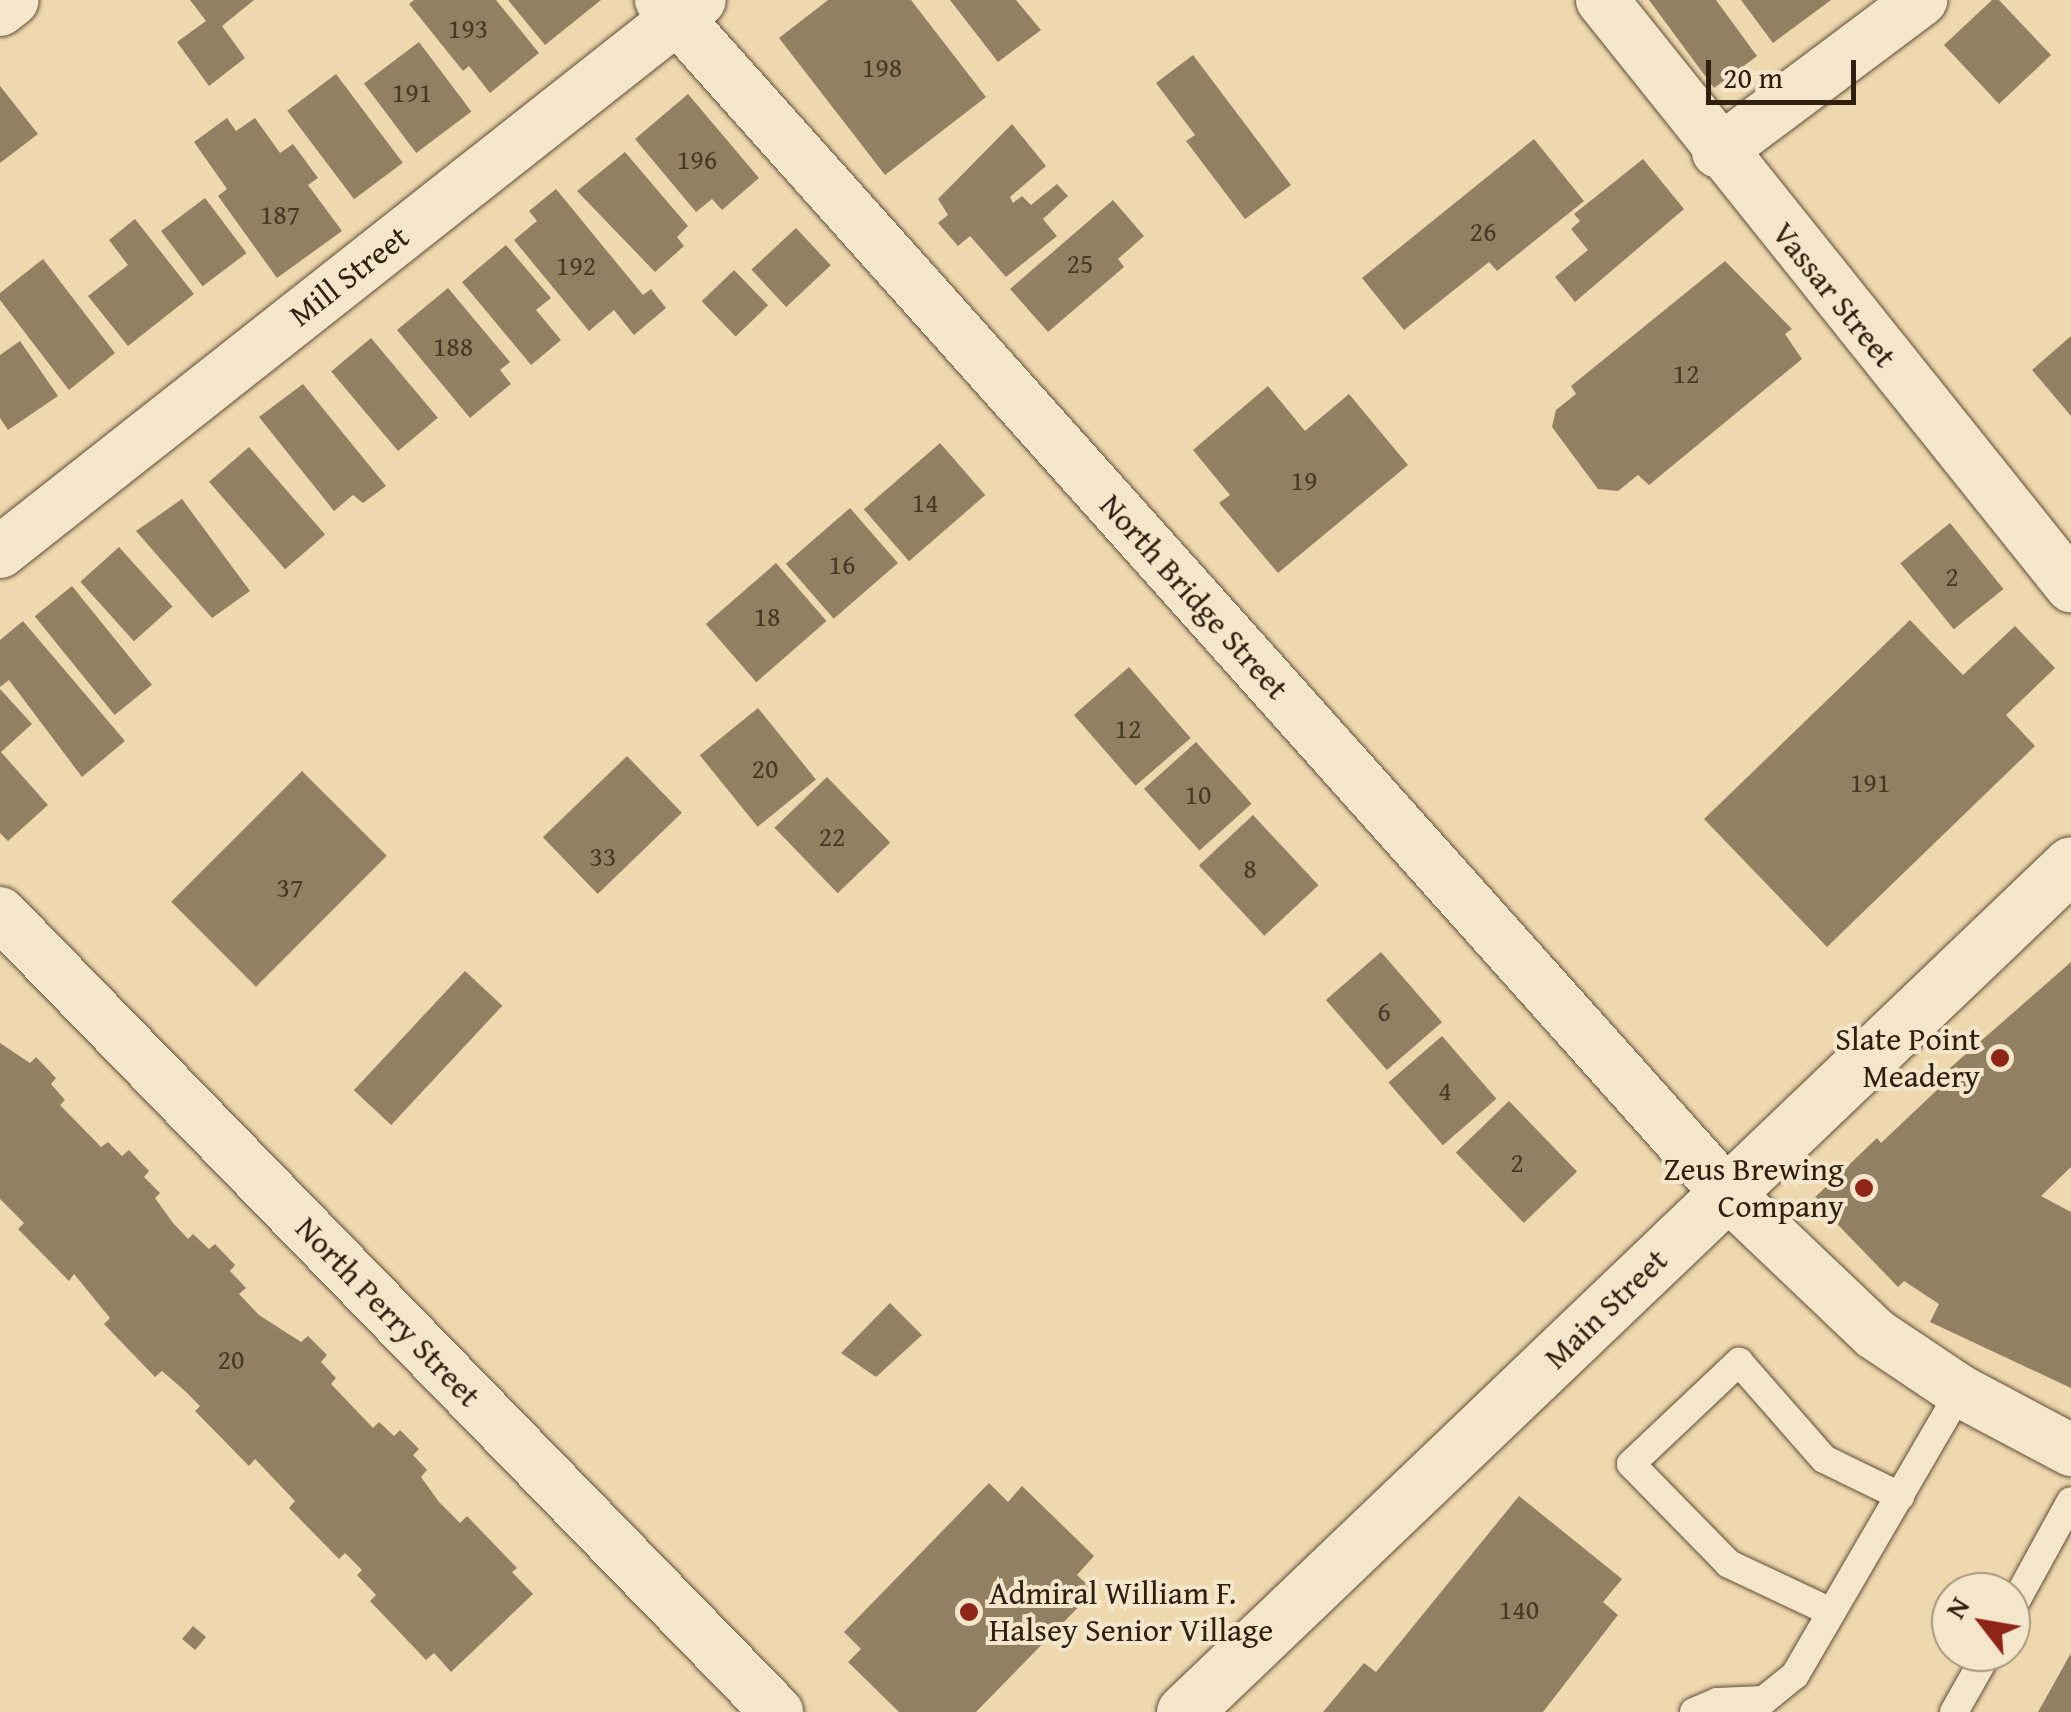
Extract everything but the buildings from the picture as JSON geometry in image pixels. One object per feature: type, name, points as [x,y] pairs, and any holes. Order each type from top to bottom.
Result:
[{"type":"street","points":[[0,10],[13,0]]},
{"type":"street","name":"Vassar Street","points":[[1602,0],[1718,152],[2071,586]]},
{"type":"street","points":[[1718,152],[1921,0]]},
{"type":"street","name":"Mill Street","points":[[0,552],[679,6]]},
{"type":"street","name":"North Bridge Street","points":[[679,6],[1727,1193],[1875,1334],[1960,1391],[2071,1450]]},
{"type":"street","name":"Main Street","points":[[1184,1712],[2071,864]]},
{"type":"street","name":"North Perry Street","points":[[0,913],[754,1705]]},
{"type":"lane","points":[[1831,1612],[1729,1564],[1631,1464],[1739,1362],[1824,1458],[1900,1496]]},
{"type":"lane","points":[[1694,1712],[1717,1702],[1776,1695],[1831,1612],[1960,1391]]},
{"type":"lane","points":[[2031,1574],[2071,1501]]},
{"type":"lane","points":[[1954,1712],[1977,1672]]},
{"type":"place","name":"Slate Point Meadery","points":[[2000,1058]]},
{"type":"place","name":"Zeus Brewing Company","points":[[1864,1188]]},
{"type":"place","name":"Admiral William F. Halsey Senior Village","points":[[969,1612]]}]
